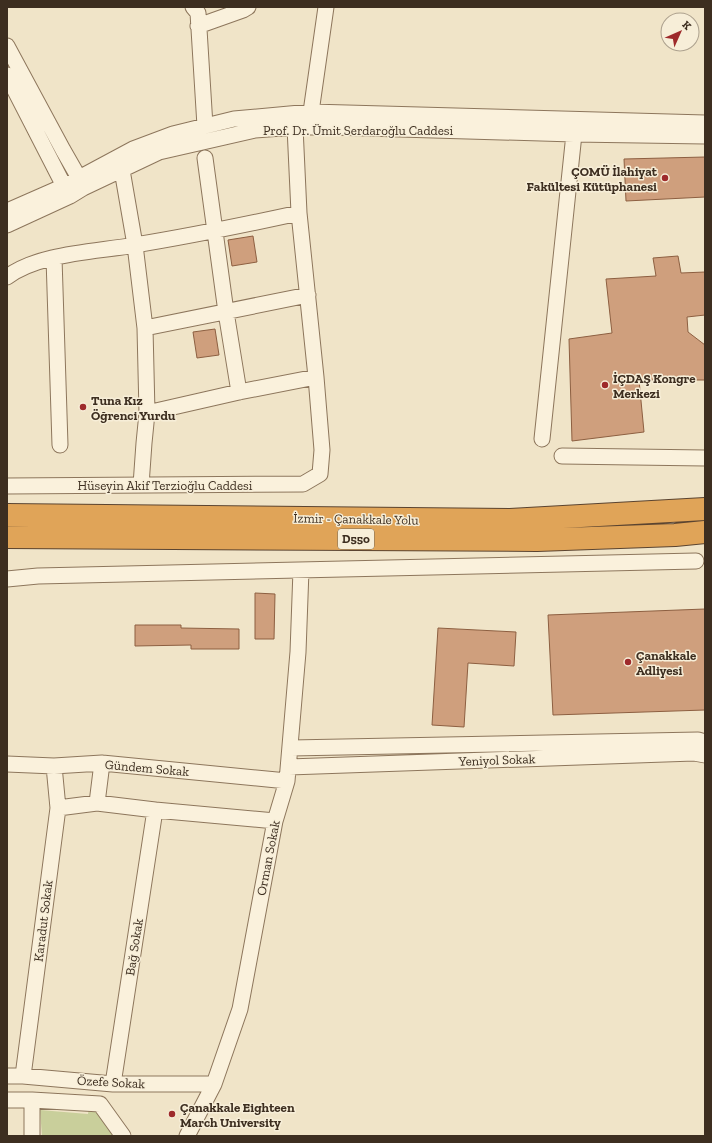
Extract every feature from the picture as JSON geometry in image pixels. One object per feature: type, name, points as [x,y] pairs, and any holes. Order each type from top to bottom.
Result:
[{"type":"highway","name":"İzmir - Çanakkale Yolu","points":[[7,515],[510,520],[705,509]]},
{"type":"highway","name":"İzmir - Çanakkale Yolu","points":[[7,537],[537,540],[675,535],[705,532]]},
{"type":"street","points":[[193,7],[198,13],[205,126]]},
{"type":"street","points":[[198,26],[244,10],[248,7]]},
{"type":"street","points":[[147,413],[239,392],[316,377],[299,213],[296,127],[311,112],[326,7]]},
{"type":"street","points":[[7,46],[62,150],[79,178]]},
{"type":"street","points":[[7,75],[64,186]]},
{"type":"street","name":"Prof. Dr. Ümit Serdaroğlu Caddesi","points":[[7,211],[64,186],[133,149],[173,134],[234,119],[311,112],[705,123]]},
{"type":"street","name":"Prof. Dr. Ümit Serdaroğlu Caddesi","points":[[7,225],[159,152],[255,130],[296,127],[705,136]]},
{"type":"street","points":[[542,439],[574,134]]},
{"type":"street","points":[[205,158],[226,312],[239,392]]},
{"type":"street","points":[[122,170],[135,246],[145,328],[147,413],[141,485]]},
{"type":"street","points":[[7,278],[18,270],[54,258],[135,246],[299,213]]},
{"type":"street","points":[[54,258],[60,446]]},
{"type":"street","points":[[145,328],[308,295]]},
{"type":"street","name":"Hüseyin Akif Terzioğlu Caddesi","points":[[7,486],[303,484],[320,474],[322,450],[316,377]]},
{"type":"street","points":[[562,456],[705,458]]},
{"type":"street","points":[[7,579],[38,576],[696,561]]},
{"type":"street","name":"Orman Sokak","points":[[187,1136],[214,1084],[240,1009],[275,821],[288,774],[298,652],[301,570]]},
{"type":"street","name":"Yeniyol Sokak","points":[[291,748],[690,741],[705,742]]},
{"type":"street","name":"Yeniyol Sokak","points":[[288,774],[686,753],[705,755]]},
{"type":"street","points":[[98,803],[102,763]]},
{"type":"street","name":"Gündem Sokak","points":[[7,764],[54,766],[102,763],[288,774]]},
{"type":"street","name":"Karadut Sokak","points":[[23,1076],[58,808],[54,766]]},
{"type":"street","points":[[58,808],[98,803],[275,821]]},
{"type":"street","name":"Bağ Sokak","points":[[112,1084],[155,810]]},
{"type":"street","name":"Özefe Sokak","points":[[7,1076],[23,1076],[112,1084],[214,1084]]},
{"type":"street","points":[[7,1100],[100,1104],[123,1136]]},
{"type":"street","points":[[32,1100],[32,1136]]},
{"type":"green space","points":[[89,1107],[98,1107],[117,1136],[42,1136],[40,1110],[88,1114]]},
{"type":"building","name":"ÇOMÜ İlahiyat Fakültesi Kütüphanesi","points":[[705,157],[705,197],[626,201],[624,159]]},
{"type":"building","points":[[253,236],[257,262],[232,266],[228,240]]},
{"type":"building","points":[[678,256],[681,273],[705,272],[705,315],[687,317],[688,332],[705,345],[705,380],[639,380],[644,432],[572,441],[569,339],[612,333],[606,279],[656,276],[653,258]]},
{"type":"building","points":[[215,329],[219,355],[197,358],[193,332]]},
{"type":"building","points":[[255,593],[275,594],[274,639],[255,639]]},
{"type":"building","name":"Çanakkale Adliyesi","points":[[705,609],[705,710],[553,715],[548,615]]},
{"type":"building","points":[[135,625],[181,625],[181,628],[239,629],[239,649],[191,649],[191,645],[135,646]]},
{"type":"building","points":[[438,628],[516,632],[514,666],[468,663],[464,727],[432,725]]},
{"type":"place","name":"ÇOMÜ İlahiyat Fakültesi Kütüphanesi","points":[[665,178]]},
{"type":"place","name":"İÇDAŞ Kongre Merkezi","points":[[605,385]]},
{"type":"place","name":"Tuna Kız Öğrenci Yurdu","points":[[83,407]]},
{"type":"place","name":"Çanakkale Adliyesi","points":[[628,662]]},
{"type":"place","name":"Çanakkale Eighteen March University","points":[[172,1114]]}]
